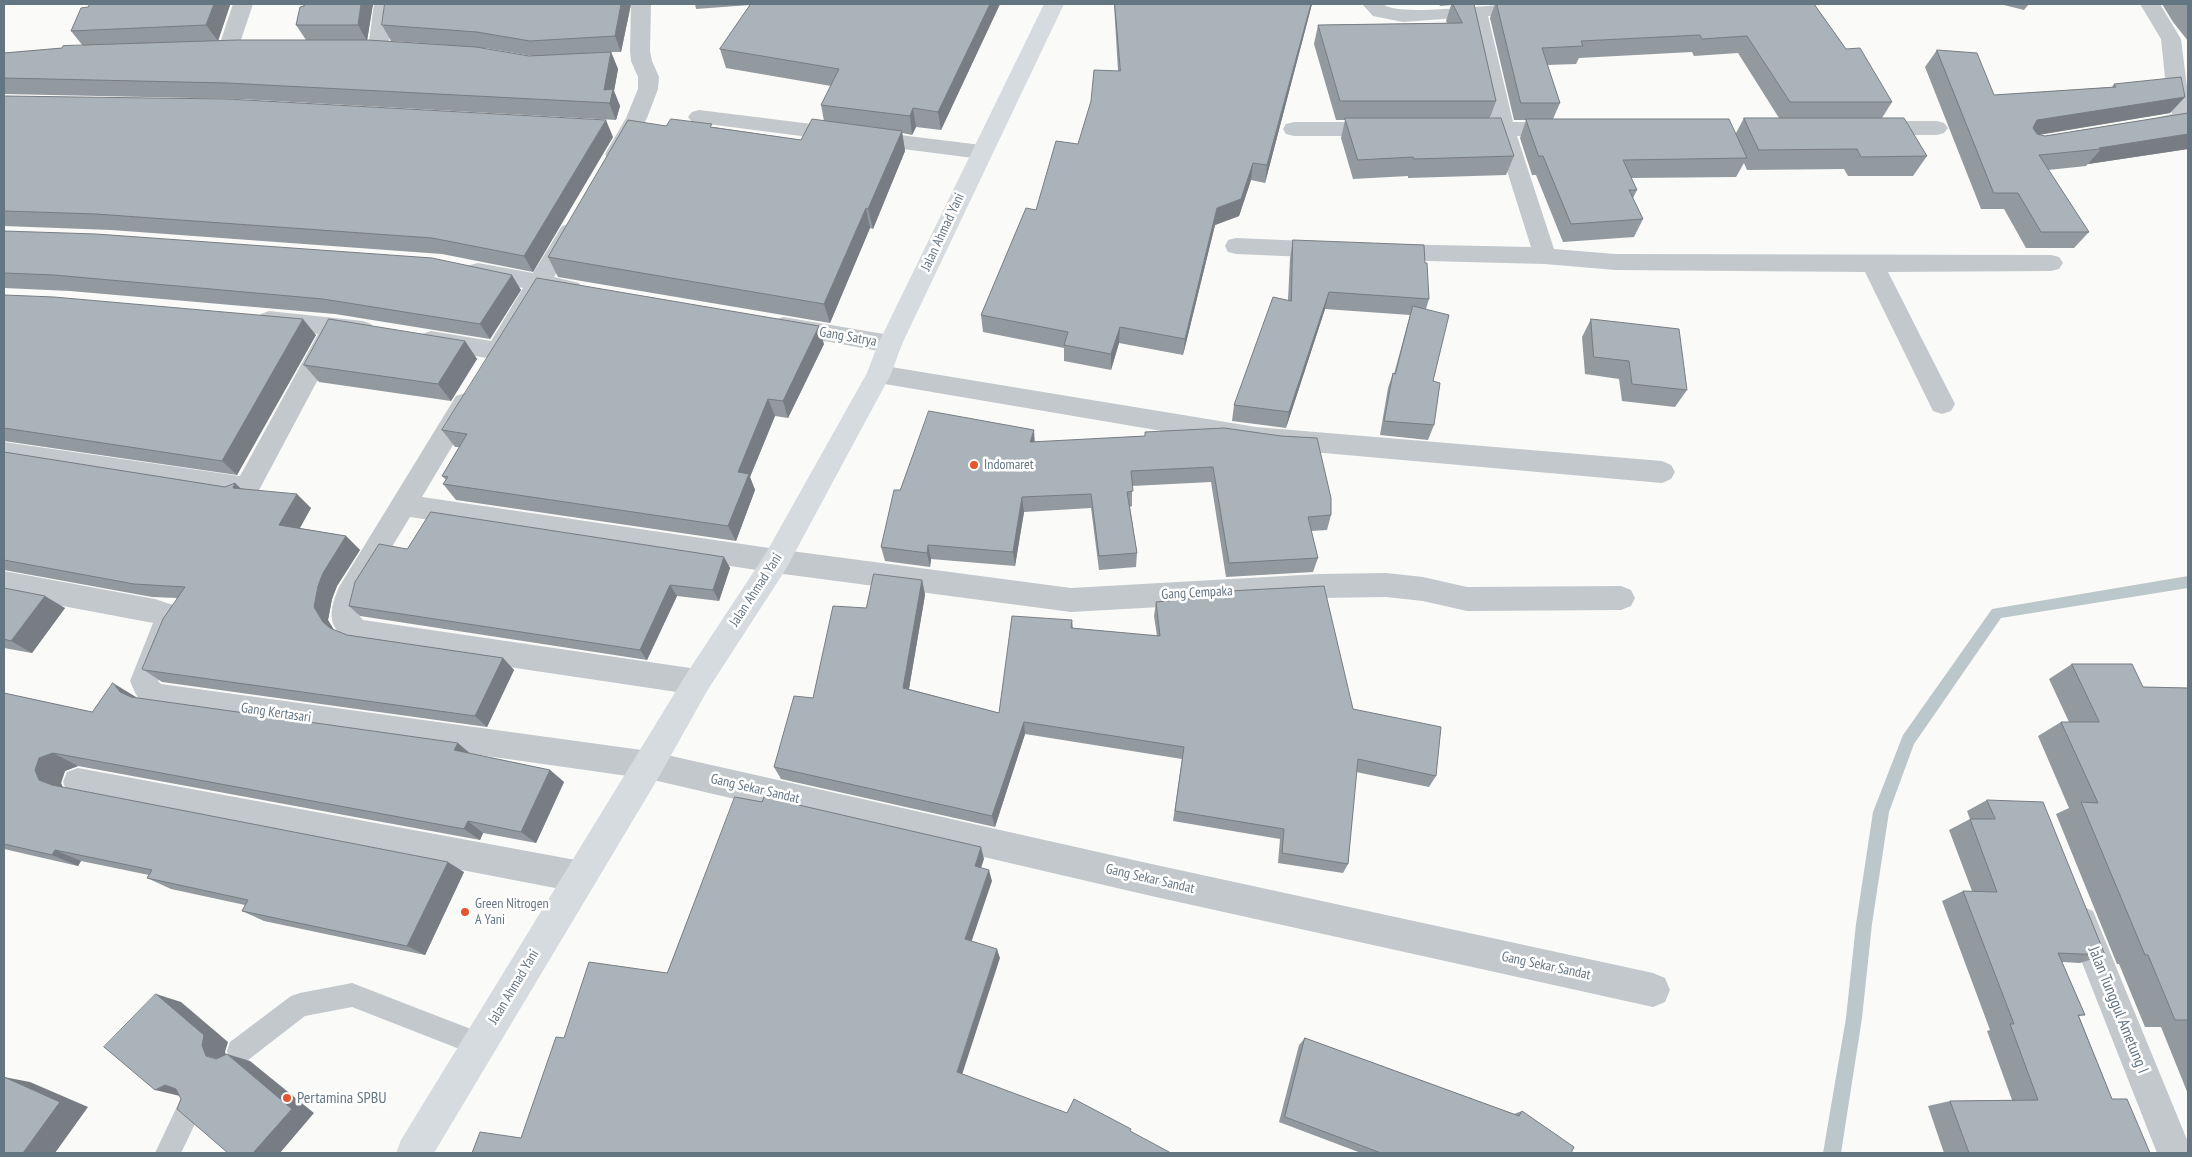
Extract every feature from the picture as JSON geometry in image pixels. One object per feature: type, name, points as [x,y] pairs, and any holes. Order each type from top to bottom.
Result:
[{"type":"main road","name":"Jalan Ahmad Yani","points":[[414,1153],[649,765],[697,682],[776,561],[879,374],[890,344],[1054,4]]},
{"type":"street","points":[[227,49],[243,4]]},
{"type":"street","points":[[378,49],[384,4]]},
{"type":"street","points":[[605,172],[620,128],[643,102],[649,81],[648,73],[632,60],[641,4]]},
{"type":"street","points":[[1372,4],[1380,12],[1403,16],[1477,10],[1546,8]]},
{"type":"street","points":[[2128,130],[2175,122],[2182,116],[2176,87],[2171,39],[2150,4]]},
{"type":"street","points":[[1477,10],[1504,129],[1545,256]]},
{"type":"street","points":[[699,117],[981,152]]},
{"type":"street","points":[[1444,129],[1582,128]]},
{"type":"street","points":[[1849,128],[1938,128]]},
{"type":"street","points":[[1294,129],[1404,129]]},
{"type":"street","points":[[580,215],[540,284],[402,505],[348,599],[344,619],[350,628],[361,633],[697,682]]},
{"type":"street","points":[[1236,246],[1545,256],[1615,262],[2051,263]]},
{"type":"street","points":[[1872,264],[1942,404]]},
{"type":"street","points":[[460,267],[589,292]]},
{"type":"street","points":[[249,318],[335,326],[383,333]]},
{"type":"street","name":"Gang Satrya","points":[[764,322],[890,344]]},
{"type":"street","points":[[4,452],[240,488],[245,487],[249,484],[335,326]]},
{"type":"street","points":[[411,337],[498,350]]},
{"type":"street","points":[[879,374],[1256,437],[1662,472]]},
{"type":"street","name":"Gang Cempaka","points":[[402,505],[776,561],[1071,600],[1320,586],[1386,586],[1423,589],[1467,599],[1620,598]]},
{"type":"street","name":"Gang Kertasari","points":[[4,583],[155,610],[166,615],[167,624],[144,681],[148,690],[154,696],[649,765]]},
{"type":"street","name":"Gang Sekar Sandat","points":[[649,765],[1138,877],[1653,990]]},
{"type":"street","points":[[78,782],[580,877]]},
{"type":"street","name":"Jalan Tunggul Ametung I","points":[[2071,895],[2175,1153]]},
{"type":"lane","points":[[239,1051],[300,1005],[352,995],[480,1045]]},
{"type":"lane","points":[[168,1153],[191,1105]]},
{"type":"building","points":[[90,4],[214,4],[206,25],[71,31],[81,8],[88,7]]},
{"type":"building","points":[[304,4],[361,4],[358,25],[296,25],[300,7],[304,6]]},
{"type":"building","points":[[385,4],[621,4],[615,36],[530,41],[477,32],[382,25]]},
{"type":"building","points":[[751,4],[990,4],[938,112],[913,108],[910,116],[821,105],[839,69],[720,49]]},
{"type":"building","points":[[1115,4],[1311,4],[1267,165],[1253,163],[1241,199],[1217,208],[1185,339],[1120,327],[1111,354],[1064,345],[1068,332],[981,315],[1026,208],[1036,210],[1056,141],[1078,144],[1091,101],[1094,70],[1120,71]]},
{"type":"building","points":[[1453,4],[1474,4],[1496,101],[1340,101],[1318,25],[1462,23]]},
{"type":"building","points":[[1497,4],[1814,4],[1846,49],[1860,48],[1892,102],[1790,102],[1747,36],[1702,39],[1700,35],[1581,41],[1583,46],[1542,48],[1560,103],[1521,103]]},
{"type":"building","points":[[238,40],[368,40],[476,47],[529,56],[611,52],[604,90],[613,89],[610,103],[227,83],[4,78],[4,53],[62,48],[63,46]]},
{"type":"building","points":[[1937,50],[1977,53],[1994,95],[2116,87],[2114,84],[2181,77],[2185,97],[2037,120],[2033,128],[2037,134],[2045,136],[2188,113],[2188,134],[2099,148],[2101,149],[2039,155],[2089,232],[2041,232],[2018,193],[1994,193]]},
{"type":"building","points":[[4,96],[227,99],[606,120],[524,256],[432,238],[96,214],[4,211]]},
{"type":"building","points":[[1345,118],[1501,118],[1514,156],[1414,159],[1413,157],[1358,160]]},
{"type":"building","points":[[1744,118],[1904,118],[1927,156],[1861,157],[1857,149],[1759,150]]},
{"type":"building","points":[[671,119],[712,124],[710,127],[801,140],[812,119],[902,131],[824,304],[548,257],[628,120],[666,126]]},
{"type":"building","points":[[1526,119],[1729,119],[1747,158],[1623,160],[1637,190],[1629,190],[1643,219],[1571,224],[1543,156],[1539,156]]},
{"type":"building","points":[[4,231],[96,234],[432,258],[512,275],[480,324],[323,299],[54,275],[4,273]]},
{"type":"building","points":[[1293,240],[1424,245],[1429,299],[1329,292],[1289,412],[1234,405],[1273,297],[1291,301]]},
{"type":"building","points":[[537,278],[819,326],[783,401],[768,399],[738,472],[749,474],[728,526],[443,484],[448,477],[442,476],[467,434],[442,430]]},
{"type":"building","points":[[4,295],[54,297],[303,319],[222,461],[4,428]]},
{"type":"building","points":[[1413,306],[1449,315],[1433,381],[1440,383],[1434,425],[1384,421],[1393,373],[1395,374]]},
{"type":"building","points":[[329,319],[465,341],[438,384],[304,365]]},
{"type":"building","points":[[1591,319],[1679,329],[1687,390],[1632,384],[1629,361],[1594,357]]},
{"type":"building","points":[[929,411],[1034,430],[1030,442],[1145,436],[1145,432],[1224,428],[1281,436],[1317,438],[1331,498],[1331,515],[1308,517],[1318,558],[1229,563],[1213,467],[1131,471],[1133,491],[1127,492],[1137,553],[1099,556],[1091,494],[1022,497],[1013,552],[928,545],[927,553],[881,547],[894,490],[900,490]]},
{"type":"building","points":[[4,452],[225,487],[235,483],[233,488],[297,494],[279,525],[346,536],[323,573],[318,586],[314,607],[323,622],[330,628],[347,635],[503,658],[475,716],[142,669],[163,619],[185,587],[134,584],[4,560]]},
{"type":"building","points":[[431,512],[724,557],[713,590],[670,585],[640,650],[349,606],[355,582],[379,544],[407,549]]},
{"type":"building","points":[[874,574],[922,580],[903,688],[999,713],[1012,616],[1072,620],[1071,628],[1160,636],[1156,602],[1230,595],[1229,591],[1324,586],[1353,709],[1441,727],[1436,776],[1358,759],[1348,864],[1282,853],[1284,829],[1175,811],[1184,747],[1024,722],[992,816],[774,767],[794,696],[813,698],[833,606],[866,608]]},
{"type":"building","points":[[4,588],[45,596],[11,641],[4,639]]},
{"type":"building","points":[[2072,664],[2132,664],[2143,687],[2188,688],[2188,1020],[2175,1020],[2148,955],[2145,955],[2081,802],[2098,803],[2061,722],[2099,722]]},
{"type":"building","points":[[113,683],[120,692],[131,697],[458,743],[454,750],[550,770],[521,832],[468,821],[464,829],[53,753],[39,758],[35,770],[39,780],[52,785],[448,862],[407,946],[242,911],[248,900],[147,878],[152,870],[55,850],[52,855],[4,844],[4,693],[92,712]]},
{"type":"building","points":[[735,797],[762,802],[764,797],[981,847],[975,866],[989,870],[965,939],[997,949],[957,1072],[1067,1113],[1074,1099],[1131,1129],[1130,1131],[1171,1153],[472,1153],[480,1132],[521,1138],[556,1037],[564,1038],[589,962],[667,973]]},
{"type":"building","points":[[1987,800],[2043,802],[2105,955],[2058,953],[2085,1015],[2078,1015],[2112,1099],[2127,1099],[2150,1153],[1969,1153],[1950,1101],[2038,1100],[2010,1024],[2014,1024],[1963,891],[1997,892],[1970,819],[1995,819]]},
{"type":"building","points":[[156,994],[204,1035],[202,1045],[206,1056],[216,1059],[227,1054],[292,1109],[253,1153],[228,1153],[177,1109],[181,1099],[176,1089],[165,1085],[155,1090],[104,1047]]},
{"type":"building","points":[[1305,1038],[1519,1116],[1522,1111],[1574,1147],[1571,1153],[1381,1153],[1285,1117]]},
{"type":"building","points":[[4,1077],[60,1102],[23,1153],[4,1153]]},
{"type":"waterway","points":[[1832,1153],[1854,1018],[1864,924],[1881,812],[1908,740],[1997,613],[2188,582]]},
{"type":"place","name":"Indomaret","points":[[974,465]]},
{"type":"place","name":"Green Nitrogen A Yani","points":[[465,912]]},
{"type":"place","name":"Pertamina SPBU","points":[[287,1098]]}]
